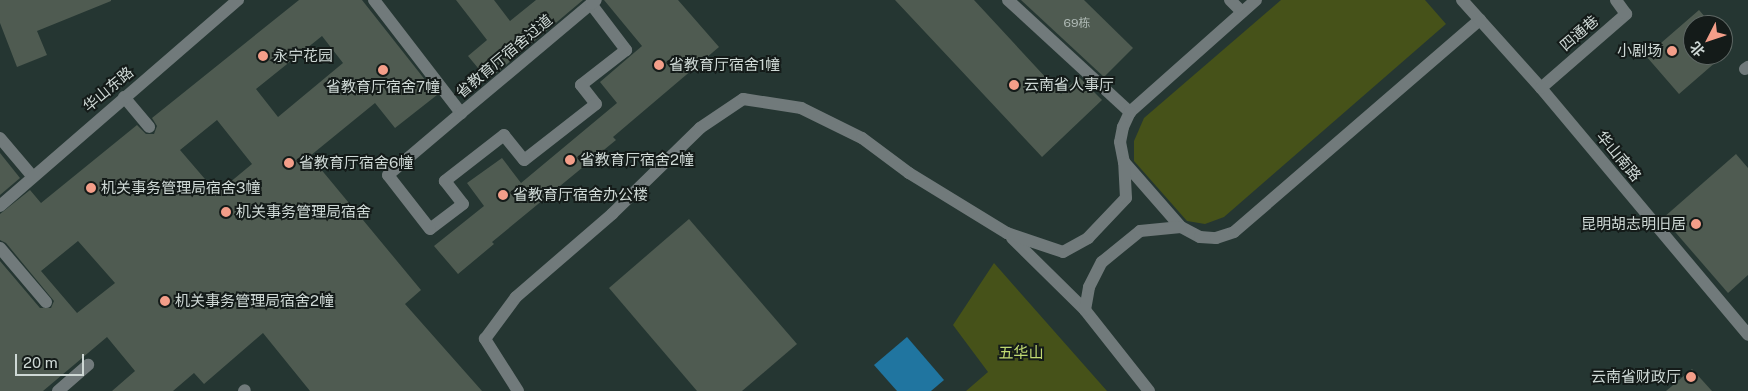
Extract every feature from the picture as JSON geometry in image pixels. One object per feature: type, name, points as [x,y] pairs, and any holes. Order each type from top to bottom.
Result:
[{"type":"street","name":"省教育厅宿舍过道","points":[[374,0],[461,113]]},
{"type":"street","points":[[1008,0],[1130,112]]},
{"type":"street","points":[[1230,0],[1242,12]]},
{"type":"street","points":[[1007,233],[1063,252],[1088,238],[1126,198],[1124,162],[1120,142],[1130,112],[1256,0]]},
{"type":"street","name":"华山南路","points":[[1462,0],[1541,88],[1748,335]]},
{"type":"street","name":"四通巷","points":[[1541,88],[1626,14],[1616,0]]},
{"type":"street","name":"华山东路","points":[[0,206],[230,2]]},
{"type":"street","name":"省教育厅宿舍过道","points":[[594,2],[626,50],[581,85],[596,104],[524,160],[504,135],[445,181],[463,204],[430,229],[388,175],[461,113],[594,2]]},
{"type":"street","points":[[1124,162],[1181,227],[1200,237],[1216,238],[1234,232],[1480,20]]},
{"type":"street","points":[[124,97],[149,127]]},
{"type":"street","points":[[518,391],[485,339],[516,297],[612,214],[700,128],[743,99],[801,108],[862,138],[910,173],[1007,233],[1085,310],[1149,391]]},
{"type":"street","points":[[0,138],[33,177]]},
{"type":"street","points":[[1085,310],[1095,272],[1124,243],[1140,231],[1181,227]]},
{"type":"street","points":[[0,248],[46,302]]},
{"type":"street","points":[[58,391],[88,365]]},
{"type":"green space","points":[[1281,0],[1425,0],[1446,24],[1224,217],[1205,224],[1187,221],[1134,161],[1134,141],[1144,118]]},
{"type":"green space","name":"五华山","points":[[994,263],[1107,391],[966,391],[988,372],[953,325]]},
{"type":"water","points":[[907,337],[944,380],[931,391],[897,391],[874,365]]},
{"type":"building","points":[[0,0],[111,1],[37,31],[47,55],[17,67],[0,23]]},
{"type":"building","points":[[299,0],[362,0],[437,95],[395,128],[375,103],[310,156],[421,290],[405,304],[482,391],[310,391],[263,333],[204,384],[194,373],[173,391],[112,391],[135,371],[107,337],[43,391],[0,391],[0,261],[40,308],[51,308],[54,301],[6,243],[0,240],[0,214],[30,190],[41,203],[137,125],[146,134],[154,134],[157,126],[152,118]],"holes":[[[322,36],[343,63],[278,117],[256,89]],[[217,120],[252,164],[217,193],[180,150]],[[78,241],[115,283],[77,313],[41,271]]]},
{"type":"building","points":[[456,0],[494,0],[510,21],[536,0],[583,0],[488,80],[468,56],[487,40]]},
{"type":"building","points":[[604,0],[678,0],[719,47],[613,137],[616,140],[492,242],[494,244],[458,274],[434,246],[484,206],[467,183],[502,158],[521,183],[617,103],[600,82],[642,46]]},
{"type":"building","name":"云南省人事厅","points":[[895,0],[974,0],[1061,94],[1079,77],[1102,100],[1042,157]]},
{"type":"building","points":[[1021,0],[1084,0],[1133,48],[1104,77]]},
{"type":"building","name":"小剧场","points":[[1699,10],[1703,15],[1693,15]]},
{"type":"building","name":"小剧场","points":[[1683,24],[1683,65],[1712,65],[1679,94],[1646,56]]},
{"type":"building","points":[[0,153],[20,178],[0,195]]},
{"type":"building","name":"昆明胡志明旧居","points":[[1736,154],[1748,168],[1748,275],[1728,293],[1663,218]]},
{"type":"building","points":[[689,219],[797,344],[742,391],[697,391],[609,288]]},
{"type":"building","name":"云南省财政厅","points":[[1692,369],[1712,391],[1666,391]]},
{"type":"place","name":"小剧场","points":[[1672,51]]},
{"type":"place","name":"永宁花园","points":[[263,56]]},
{"type":"place","name":"省教育厅宿舍1幢","points":[[659,65]]},
{"type":"place","name":"省教育厅宿舍7幢","points":[[383,70]]},
{"type":"place","name":"云南省人事厅","points":[[1014,85]]},
{"type":"place","name":"省教育厅宿舍2幢","points":[[570,160]]},
{"type":"place","name":"省教育厅宿舍6幢","points":[[289,163]]},
{"type":"place","name":"机关事务管理局宿舍3幢","points":[[91,188]]},
{"type":"place","name":"省教育厅宿舍办公楼","points":[[503,195]]},
{"type":"place","name":"机关事务管理局宿舍","points":[[226,212]]},
{"type":"place","name":"昆明胡志明旧居","points":[[1696,224]]},
{"type":"place","name":"机关事务管理局宿舍2幢","points":[[165,301]]},
{"type":"place","name":"云南省财政厅","points":[[1691,377]]}]
